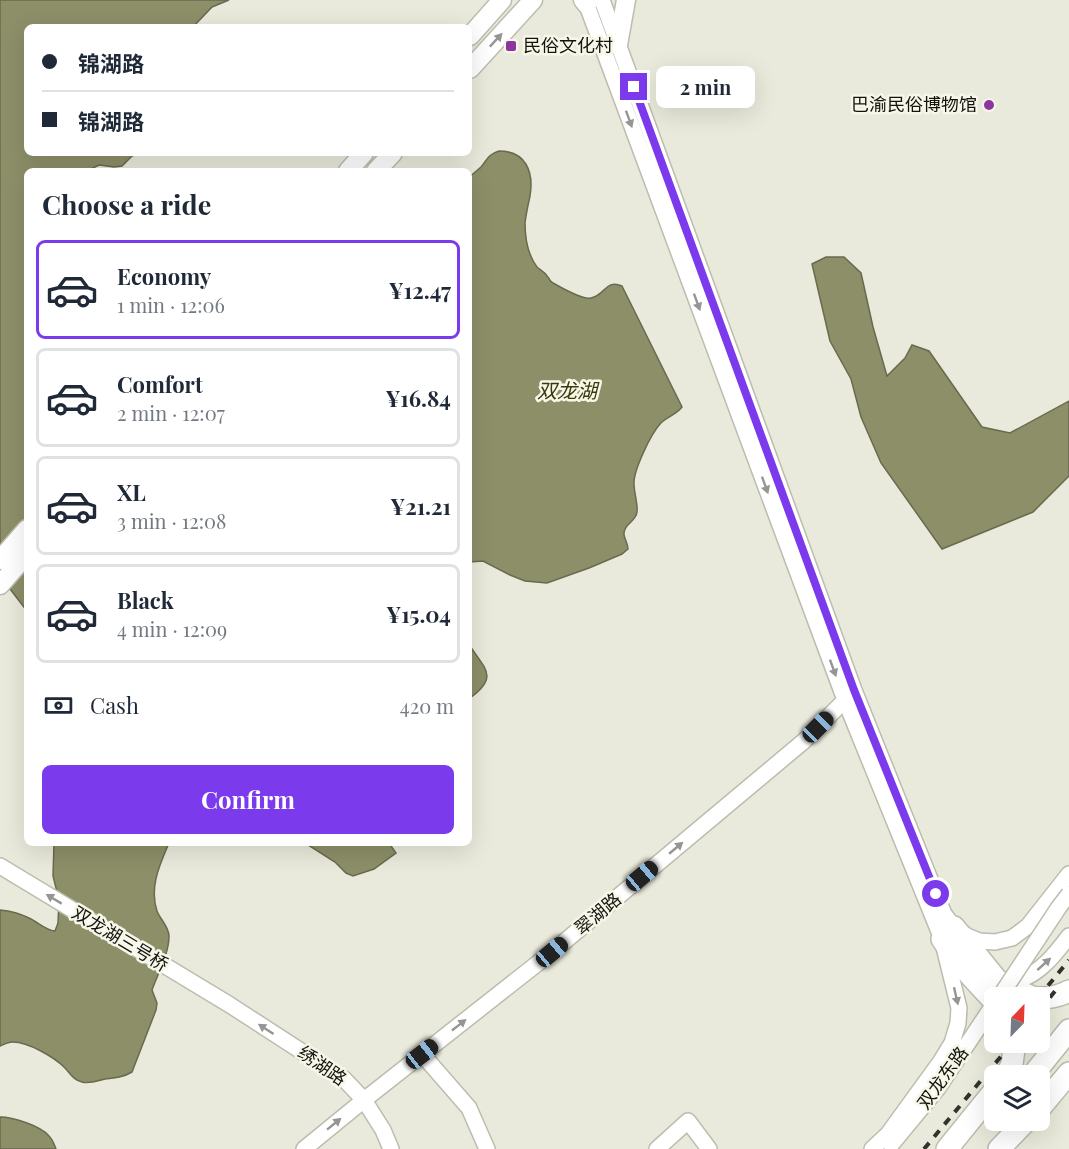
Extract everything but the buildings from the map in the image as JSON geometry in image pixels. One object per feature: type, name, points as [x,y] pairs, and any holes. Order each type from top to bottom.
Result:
[{"type":"highway","points":[[948,933],[996,987]]},
{"type":"highway","points":[[948,933],[953,956],[984,991]]},
{"type":"highway","points":[[1050,998],[1069,991]]},
{"type":"highway","points":[[1041,1065],[1069,1030]]},
{"type":"highway","points":[[1050,1096],[1069,1073]]},
{"type":"highway","points":[[947,1149],[984,1103]]},
{"type":"highway","points":[[958,1149],[984,1123]]},
{"type":"highway","points":[[999,1149],[1016,1131]]},
{"type":"main road","points":[[472,33],[493,7],[502,0]]},
{"type":"main road","points":[[472,67],[528,6],[540,0]]},
{"type":"main road","points":[[618,45],[626,0]]},
{"type":"main road","points":[[351,168],[361,156]]},
{"type":"main road","points":[[379,168],[390,156]]},
{"type":"main road","points":[[0,560],[24,532]]},
{"type":"main road","points":[[0,585],[24,558]]},
{"type":"street","points":[[589,1],[618,45],[850,695]]},
{"type":"street","points":[[589,1],[850,695],[948,933],[958,1008],[958,1023],[952,1043],[888,1134],[872,1149]]},
{"type":"street","name":"翠湖路","points":[[304,1149],[552,952],[804,741],[850,695]]},
{"type":"street","name":"双龙湖三号桥","points":[[5,869],[230,1005]]},
{"type":"street","points":[[948,933],[967,936],[979,941],[995,942],[1012,938],[1028,926],[1069,874]]},
{"type":"street","points":[[999,987],[1069,894]]},
{"type":"street","points":[[1003,987],[1033,974],[1069,936]]},
{"type":"street","name":"绣湖路","points":[[230,1005],[344,1079],[364,1100],[392,1149]]},
{"type":"street","name":"双龙东路","points":[[886,1149],[938,1088],[984,1017]]},
{"type":"street","points":[[422,1054],[469,1108],[487,1149]]},
{"type":"street","points":[[657,1149],[688,1121],[709,1149]]},
{"type":"water","points":[[0,0],[229,0],[212,7],[196,24],[24,24],[24,156],[132,156],[122,166],[114,167],[99,165],[93,168],[24,168],[24,607],[0,576]]},
{"type":"water","name":"双龙湖","points":[[499,151],[516,155],[522,159],[529,171],[531,187],[525,223],[529,251],[537,267],[553,283],[587,298],[600,294],[612,284],[622,286],[682,407],[656,429],[639,462],[634,478],[637,512],[624,531],[628,549],[622,554],[589,568],[547,583],[525,581],[483,561],[472,562],[472,175]]},
{"type":"water","points":[[826,257],[844,257],[861,273],[887,376],[905,358],[912,345],[929,351],[982,427],[1010,433],[1069,401],[1069,476],[1033,512],[942,549],[881,463],[861,417],[851,379],[830,341],[812,264]]},
{"type":"water","points":[[472,649],[484,667],[487,678],[479,691],[472,696]]},
{"type":"water","points":[[54,846],[168,846],[159,867],[154,893],[157,911],[168,929],[169,936],[165,957],[152,990],[157,1003],[156,1010],[132,1072],[123,1076],[82,1082],[74,1078],[54,1059],[33,1047],[13,1042],[0,1046],[0,910],[22,915],[55,931],[58,923],[59,900],[53,876]]},
{"type":"water","points":[[310,846],[391,846],[396,853],[374,869],[353,876],[346,873],[335,862]]},
{"type":"water","points":[[0,1117],[19,1120],[40,1129],[50,1138],[56,1149],[0,1149]]},
{"type":"railway","points":[[1047,987],[1069,960]]},
{"type":"railway","points":[[1050,997],[1055,991]]},
{"type":"railway","points":[[924,1149],[1004,1053]]},
{"type":"place","name":"民俗文化村","points":[[511,46]]},
{"type":"place","name":"巴渝民俗博物馆","points":[[989,105]]},
{"type":"route","points":[[634,87],[854,690],[936,894]]}]
